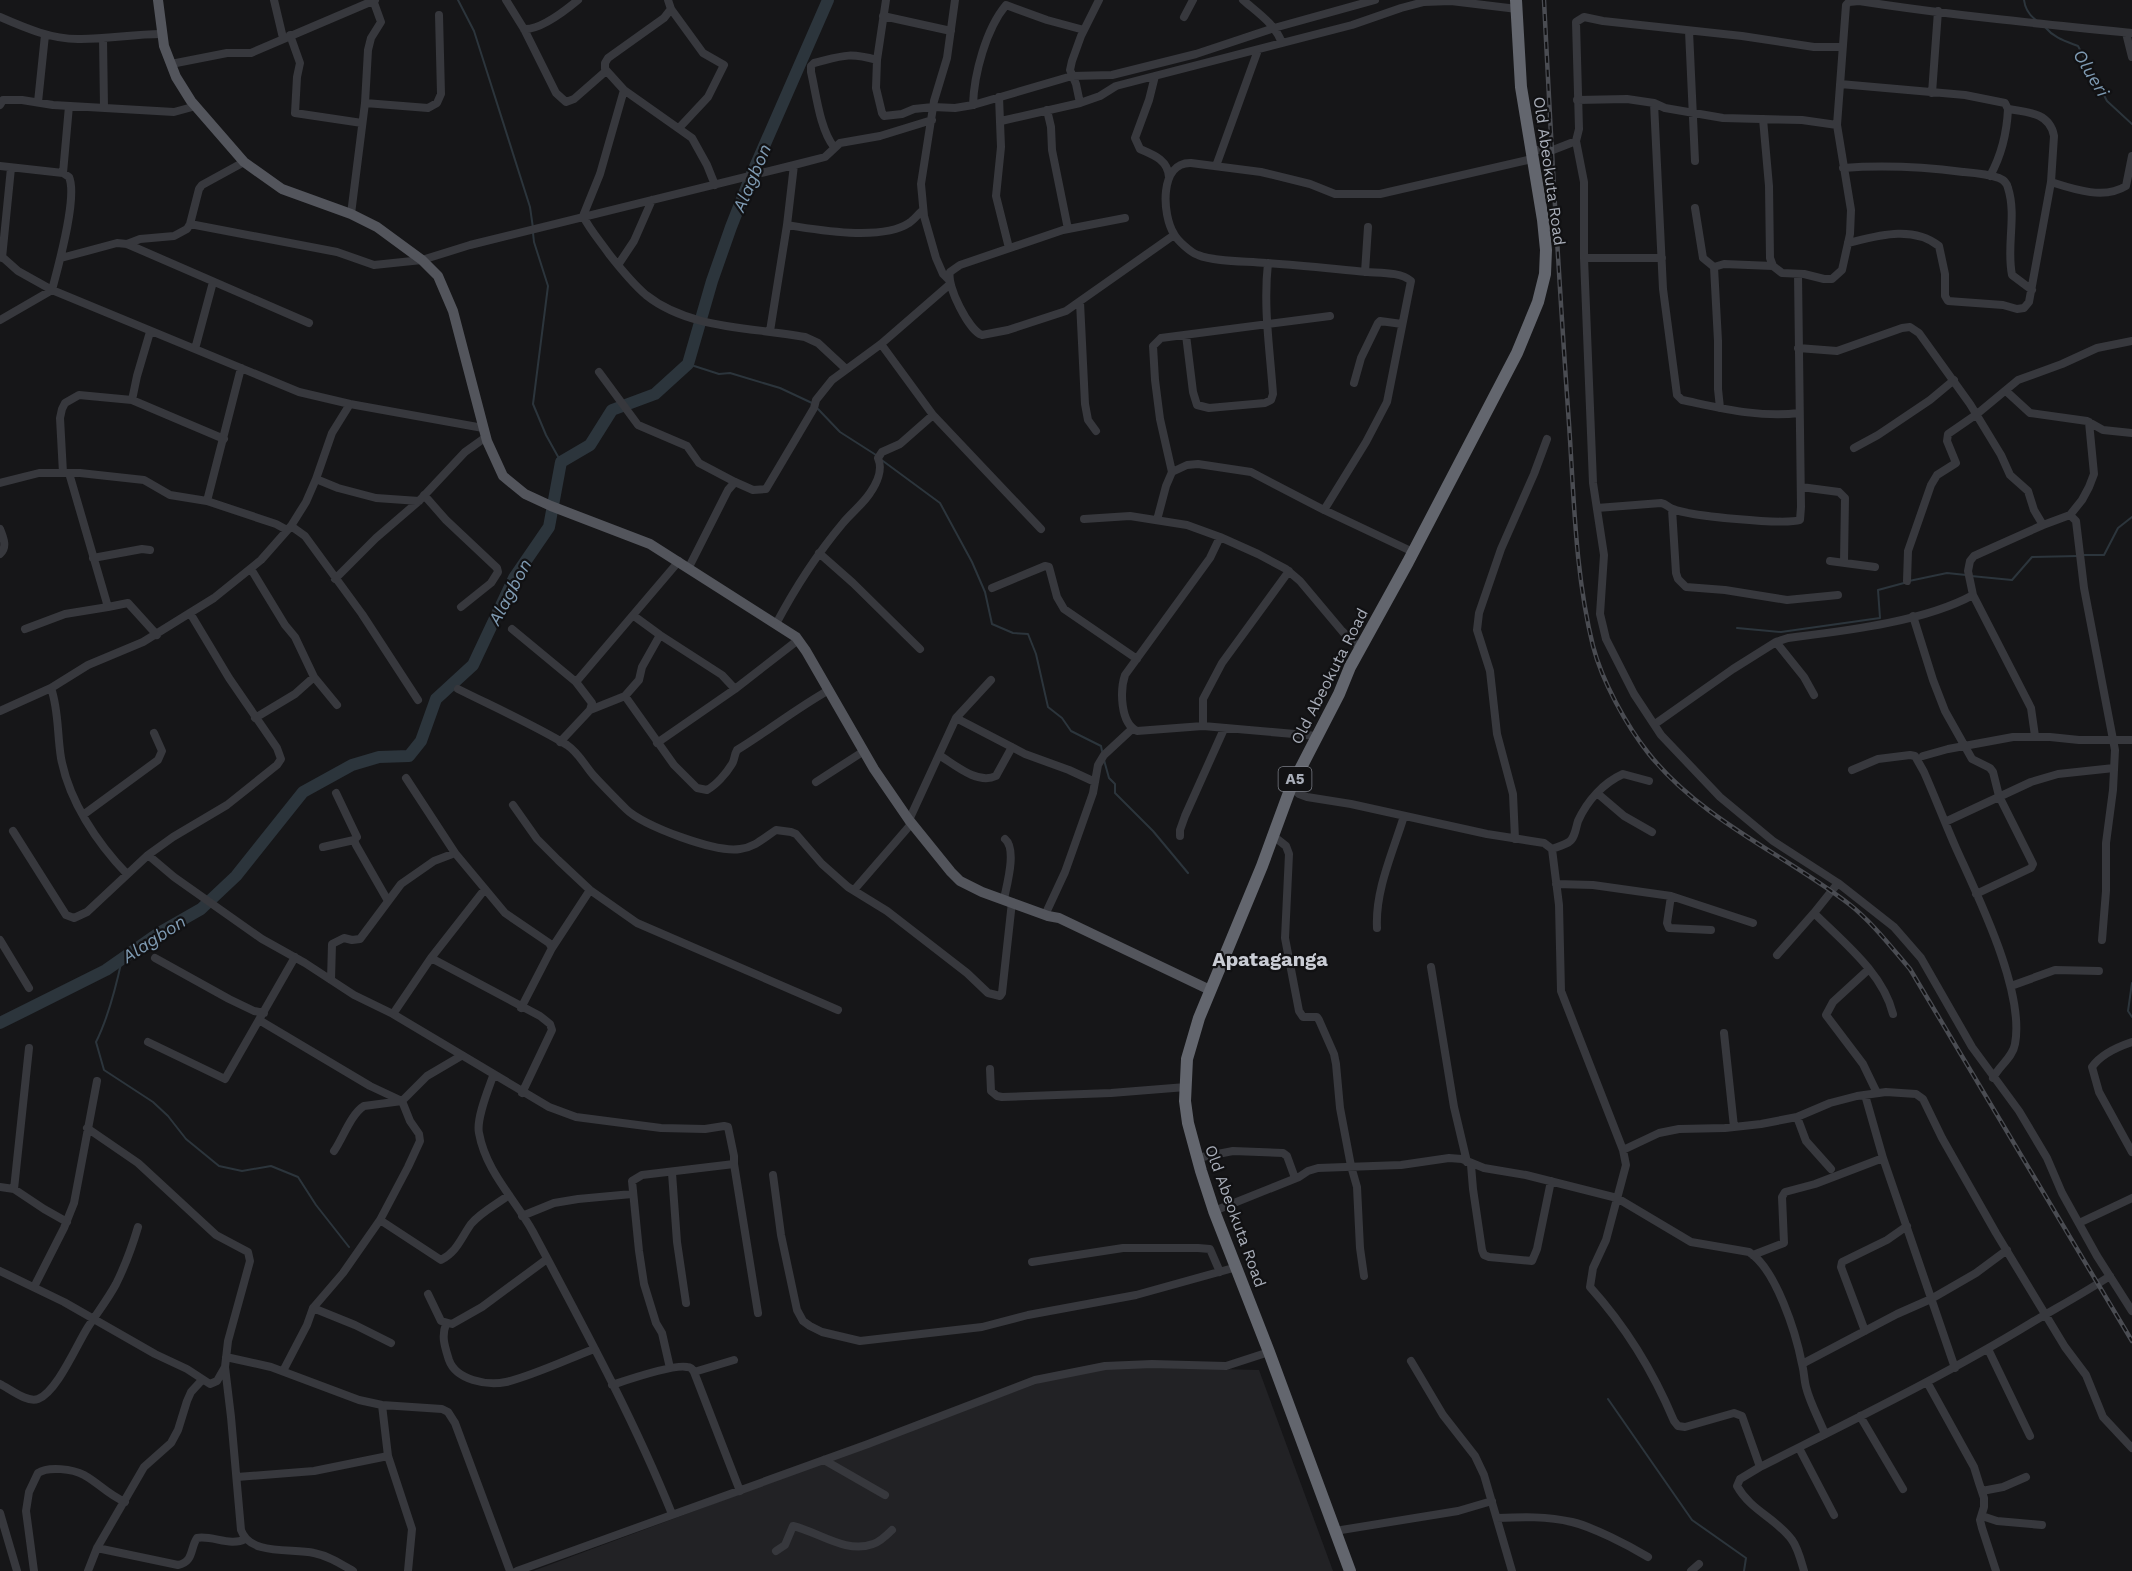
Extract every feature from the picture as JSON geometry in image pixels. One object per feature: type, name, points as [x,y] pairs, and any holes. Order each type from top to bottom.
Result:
[{"type":"highway","name":"Old Abeokuta Road","points":[[1350,1571],[1214,1211],[1197,1158],[1188,1123],[1187,1059],[1209,992],[1265,857],[1291,787],[1360,648],[1517,353],[1538,302],[1545,274],[1546,250],[1521,87],[1517,5]]},
{"type":"main road","points":[[158,0],[161,34],[176,77],[196,106],[244,162],[282,189],[351,214],[377,227],[422,260],[438,276],[453,311],[484,432],[504,476],[525,494],[650,544],[798,640],[864,751],[910,821],[960,881],[981,892],[1059,918],[1209,992]]},
{"type":"street","points":[[274,0],[287,37],[300,63],[295,113],[362,123]]},
{"type":"street","points":[[171,64],[227,53],[246,54],[374,0],[381,22],[371,38],[368,50],[365,104],[351,214]]},
{"type":"street","points":[[506,0],[524,29],[556,93],[566,102],[574,99],[606,71]]},
{"type":"street","points":[[524,29],[531,29],[556,16],[578,0]]},
{"type":"street","points":[[886,0],[877,60],[876,88],[882,115],[892,116],[914,109],[974,105],[1072,76],[1112,75],[1197,54],[1274,28],[1375,0]]},
{"type":"street","points":[[955,0],[947,58],[933,107],[921,184],[923,210],[936,258],[973,329],[982,335],[1042,320],[1080,302],[1174,235]]},
{"type":"street","points":[[1080,104],[1072,76],[1072,61],[1099,0]]},
{"type":"street","points":[[1184,17],[1193,0]]},
{"type":"street","points":[[1243,0],[1274,28],[1282,43]]},
{"type":"street","points":[[1001,121],[1080,104],[1116,86],[1258,50],[1401,8],[1436,1],[1517,5]]},
{"type":"street","points":[[1763,119],[1769,186],[1770,258],[1773,266],[1782,273],[1824,279],[1836,278],[1842,270],[1848,243],[1851,210],[1837,125],[1846,5],[1849,2],[1858,1],[2030,24],[2055,24],[2129,33],[2132,57]]},
{"type":"street","points":[[1362,2],[1377,16]]},
{"type":"street","points":[[670,5],[664,18],[608,58],[605,63],[606,71],[624,90],[692,138],[700,150],[715,185]]},
{"type":"street","points":[[670,5],[703,53],[719,61],[724,67],[708,97],[680,128]]},
{"type":"street","points":[[974,105],[979,60],[987,39],[1006,5],[1084,30]]},
{"type":"street","points":[[1932,93],[1938,11]]},
{"type":"street","points":[[365,104],[428,108],[437,103],[441,94],[439,15]]},
{"type":"street","points":[[884,16],[951,31]]},
{"type":"street","points":[[0,17],[45,35],[80,40],[161,34]]},
{"type":"street","points":[[1842,47],[1815,47],[1584,17],[1576,22],[1579,129],[1576,141],[1584,182],[1584,258],[1593,483],[1604,555],[1600,614],[1606,639],[1634,694],[1675,750],[1720,797],[1773,841],[1838,884],[1894,927],[1921,958],[1952,1015],[2025,1121],[2047,1158],[2062,1193],[2132,1311]]},
{"type":"street","points":[[1689,31],[1695,161]]},
{"type":"street","points":[[38,102],[45,35]]},
{"type":"street","points":[[104,38],[104,108]]},
{"type":"street","points":[[1216,166],[1258,50]]},
{"type":"street","points":[[834,147],[828,140],[825,130],[811,66],[814,63],[848,54],[858,54],[877,60]]},
{"type":"street","points":[[1112,75],[1116,86]]},
{"type":"street","points":[[1155,76],[1135,138],[1140,149],[1157,156],[1167,165],[1169,177]]},
{"type":"street","points":[[1840,84],[1965,95],[2005,104],[2008,109],[2005,137],[1990,176]]},
{"type":"street","points":[[583,216],[600,174],[624,90]]},
{"type":"street","points":[[999,97],[1001,147],[996,196],[1009,248]]},
{"type":"street","points":[[1577,100],[1627,99],[1723,118],[1802,120],[1837,125]]},
{"type":"street","points":[[0,105],[6,100],[174,112],[196,106]]},
{"type":"street","points":[[1654,103],[1663,290],[1677,395],[1682,400],[1734,412],[1799,413]]},
{"type":"street","points":[[63,173],[69,106]]},
{"type":"street","points":[[914,109],[918,125]]},
{"type":"street","points":[[1848,243],[1898,233],[1932,240],[1939,246],[1945,274],[1945,296],[1948,301],[2017,309],[2027,305],[2032,290],[2051,182],[2054,136],[2045,118],[2008,109]]},
{"type":"street","points":[[1047,110],[1051,127],[1052,150],[1068,229]]},
{"type":"street","points":[[190,224],[337,252],[374,265],[422,260],[470,245],[583,216],[825,157],[840,143],[880,136],[932,120]]},
{"type":"street","points":[[1324,510],[1366,442],[1387,402],[1412,281],[1403,276],[1197,255],[1174,235],[1167,212],[1166,190],[1173,170],[1186,162],[1289,178],[1335,194],[1380,195],[1553,150],[1576,141]]},
{"type":"street","points":[[2051,182],[2078,191],[2118,191],[2126,186],[2132,156]]},
{"type":"street","points":[[127,244],[140,239],[174,236],[187,229],[202,185],[244,162]]},
{"type":"street","points":[[770,331],[794,165]]},
{"type":"street","points":[[0,166],[63,173],[69,177],[72,188],[61,258],[52,290],[0,320]]},
{"type":"street","points":[[1843,168],[1868,166],[1934,168],[2002,179],[2009,189],[2012,208],[2010,238],[2012,275],[2032,290]]},
{"type":"street","points":[[11,168],[1,256],[18,271],[52,290],[299,392],[484,432]]},
{"type":"street","points":[[618,265],[634,241],[652,200]]},
{"type":"street","points":[[1695,208],[1702,258],[1714,267],[1720,408]]},
{"type":"street","points":[[787,225],[847,233],[868,233],[909,224],[923,210]]},
{"type":"street","points":[[583,216],[591,231],[618,265],[646,295],[667,309],[694,318],[804,338],[818,343],[846,369]]},
{"type":"street","points":[[599,372],[638,425],[687,446],[699,463],[735,482],[753,490],[766,489],[814,408],[816,400],[832,380],[881,344],[949,282],[950,272],[960,265],[1068,229],[1125,218]]},
{"type":"street","points":[[1365,272],[1368,227]]},
{"type":"street","points":[[61,258],[117,243],[127,244],[309,323]]},
{"type":"street","points":[[1584,258],[1662,258]]},
{"type":"street","points":[[1186,334],[1193,392],[1197,405],[1209,408],[1265,403],[1271,400],[1273,394],[1265,288],[1268,263]]},
{"type":"street","points":[[1714,267],[1724,264],[1773,266]]},
{"type":"street","points":[[1597,508],[1666,504],[1672,509],[1719,517],[1782,523],[1797,521],[1801,518],[1798,274]]},
{"type":"street","points":[[195,350],[213,282]]},
{"type":"street","points":[[1080,302],[1085,404],[1088,420],[1096,431]]},
{"type":"street","points":[[1156,520],[1172,472],[1160,419],[1153,346],[1161,338],[1330,316]]},
{"type":"street","points":[[1354,383],[1361,358],[1378,323],[1386,320],[1402,324]]},
{"type":"street","points":[[1798,348],[1837,351],[1911,327],[1919,333],[1977,414],[2010,475],[2028,491],[2034,510],[2043,525]]},
{"type":"street","points":[[132,400],[150,332]]},
{"type":"street","points":[[1907,581],[1908,551],[1931,486],[1937,476],[1956,463],[1947,441],[1948,434],[1977,414],[2018,380],[2062,364],[2086,352],[2132,341]]},
{"type":"street","points":[[881,344],[933,415],[1041,529]]},
{"type":"street","points":[[207,501],[241,368]]},
{"type":"street","points":[[1854,448],[1930,400],[1954,380]]},
{"type":"street","points":[[2006,391],[2030,413],[2090,422],[2103,430],[2132,433]]},
{"type":"street","points":[[108,606],[66,473],[60,418],[65,403],[78,395],[132,400],[224,439]]},
{"type":"street","points":[[0,711],[51,688],[88,665],[157,635],[214,598],[261,560],[289,528],[306,502],[332,433],[350,404]]},
{"type":"street","points":[[776,624],[791,595],[819,553],[869,495],[878,476],[880,468],[878,458],[882,452],[900,444],[933,415]]},
{"type":"street","points":[[2035,736],[2031,708],[1973,595],[1968,571],[1970,561],[1974,556],[2070,515],[2082,500],[2094,474],[2090,422]]},
{"type":"street","points":[[335,579],[421,498],[484,432]]},
{"type":"street","points":[[1515,839],[1513,794],[1497,734],[1490,671],[1478,630],[1478,622],[1501,549],[1547,439]]},
{"type":"street","points":[[1172,472],[1187,465],[1198,464],[1251,472],[1413,552]]},
{"type":"street","points":[[0,483],[39,473],[144,480],[170,495],[207,501],[289,528],[305,536],[362,614],[418,700]]},
{"type":"street","points":[[316,479],[376,498],[421,498],[446,520],[497,568],[498,572],[491,583],[461,608]]},
{"type":"street","points":[[576,682],[684,564],[735,482]]},
{"type":"street","points":[[1801,487],[1843,494],[1845,498],[1844,562]]},
{"type":"street","points":[[1672,509],[1676,573],[1686,588],[1725,590],[1787,600],[1838,595]]},
{"type":"street","points":[[2070,515],[2076,521],[2084,588],[2114,741],[2114,768],[2106,843],[2106,891],[2102,940]]},
{"type":"street","points":[[1084,519],[1130,516],[1187,525],[1258,554],[1289,571],[1360,648]]},
{"type":"street","points":[[0,529],[5,546],[4,551],[0,554]]},
{"type":"street","points":[[1220,537],[1210,558],[1125,675],[1121,687],[1126,718],[1132,729],[1137,731],[1203,726],[1317,736]]},
{"type":"street","points":[[93,558],[142,549],[150,550]]},
{"type":"street","points":[[819,553],[920,649]]},
{"type":"street","points":[[1830,561],[1875,567]]},
{"type":"street","points":[[992,588],[1045,566],[1048,567],[1057,597],[1064,609],[1137,659]]},
{"type":"street","points":[[251,568],[279,617],[295,638],[314,677],[337,705]]},
{"type":"street","points":[[1203,726],[1203,699],[1222,663],[1289,571]]},
{"type":"street","points":[[1655,724],[1776,642],[1788,638],[1866,627],[1913,616],[1956,603],[1973,595]]},
{"type":"street","points":[[25,629],[65,614],[128,603],[157,635]]},
{"type":"street","points":[[13,831],[66,915],[74,918],[87,912],[148,855],[238,797],[277,765],[281,759],[277,748],[255,718],[190,613]]},
{"type":"street","points":[[634,616],[722,675],[735,689]]},
{"type":"street","points":[[1913,616],[1945,711],[1963,746],[1974,761],[1990,768],[1993,772],[1999,796],[2033,864],[2031,868],[1976,894]]},
{"type":"street","points":[[512,629],[576,682],[592,703],[590,710]]},
{"type":"street","points":[[560,742],[590,710],[626,696],[639,680],[642,667],[660,635]]},
{"type":"street","points":[[657,743],[735,689],[798,640]]},
{"type":"street","points":[[1776,642],[1804,677],[1814,695]]},
{"type":"street","points":[[255,718],[295,694],[314,677]]},
{"type":"street","points":[[854,890],[910,821],[956,718],[990,680]]},
{"type":"street","points":[[51,688],[56,702],[61,756],[66,779],[83,815],[114,861],[127,874]]},
{"type":"street","points":[[458,689],[569,746],[629,812],[690,840],[726,850],[748,847],[762,841],[776,830],[791,832],[802,840],[822,864],[854,890],[887,911],[994,996],[1000,996],[1002,993],[1011,855],[1010,846],[1005,839]]},
{"type":"street","points":[[626,696],[674,765],[697,788],[706,790],[715,785],[733,762],[737,750],[769,731],[798,707],[829,690]]},
{"type":"street","points":[[956,718],[1012,747],[1095,782]]},
{"type":"street","points":[[1046,915],[1065,872],[1095,782],[1098,765],[1104,755],[1132,729]]},
{"type":"street","points":[[1180,836],[1185,816],[1224,729]]},
{"type":"street","points":[[83,815],[158,760],[162,751],[154,733]]},
{"type":"street","points":[[1923,756],[2013,737],[2132,740]]},
{"type":"street","points":[[939,755],[968,773],[991,779],[996,776],[1012,747]]},
{"type":"street","points":[[816,782],[864,751]]},
{"type":"street","points":[[1852,770],[1878,759],[1910,755],[1915,756],[1924,772],[1986,914],[2011,986],[2016,1017],[2015,1046],[2012,1054],[1998,1068],[1993,1077]]},
{"type":"street","points":[[1945,822],[2031,782],[2058,774],[2114,768]]},
{"type":"street","points":[[1552,849],[1569,843],[1589,801],[1623,774],[1649,781]]},
{"type":"street","points":[[406,778],[455,853],[505,913],[549,943],[552,948]]},
{"type":"street","points":[[1291,787],[1307,797],[1544,843],[1552,849],[1561,992],[1623,1150],[1626,1165],[1606,1240],[1593,1268],[1590,1287],[1636,1344],[1661,1391],[1674,1422],[1678,1426],[1685,1427],[1734,1413],[1742,1416],[1760,1467]]},
{"type":"street","points":[[336,793],[357,837],[354,840]]},
{"type":"street","points":[[1597,793],[1624,816],[1652,832]]},
{"type":"street","points":[[513,805],[537,839],[590,890],[637,923],[838,1010]]},
{"type":"street","points":[[1377,928],[1376,915],[1383,879],[1404,816]]},
{"type":"street","points":[[1272,835],[1286,846],[1289,854],[1284,930],[1292,985],[1303,1017],[1317,1017],[1334,1054],[1337,1088],[1357,1187],[1364,1276]]},
{"type":"street","points":[[354,840],[388,901]]},
{"type":"street","points":[[323,847],[354,840]]},
{"type":"street","points":[[331,980],[332,944],[344,938],[360,939],[401,884],[434,861],[455,853]]},
{"type":"street","points":[[148,855],[262,939],[354,995],[393,1014],[493,1076],[549,1107],[576,1117],[661,1128],[705,1130],[728,1127],[758,1313]]},
{"type":"street","points":[[1556,884],[1593,885],[1671,896],[1753,923]]},
{"type":"street","points":[[1777,955],[1838,884]]},
{"type":"street","points":[[393,1014],[431,958],[485,889]]},
{"type":"street","points":[[521,1008],[552,948],[590,890]]},
{"type":"street","points":[[1671,896],[1667,923],[1669,928],[1711,930]]},
{"type":"street","points":[[1814,913],[1869,969],[1888,996],[1893,1014]]},
{"type":"street","points":[[0,940],[29,988]]},
{"type":"street","points":[[148,1042],[225,1080],[295,957]]},
{"type":"street","points":[[155,958],[254,1011],[370,1086],[402,1101],[410,1121],[419,1134],[420,1141],[380,1220],[343,1273],[313,1308],[307,1325],[283,1371]]},
{"type":"street","points":[[431,958],[521,1008],[540,1016],[550,1024],[552,1030],[522,1093]]},
{"type":"street","points":[[1431,967],[1454,1107],[1469,1163],[1484,1255],[1532,1261],[1537,1249],[1551,1181]]},
{"type":"street","points":[[1869,969],[1833,1002],[1826,1015],[1863,1064],[1877,1093]]},
{"type":"street","points":[[2011,986],[2055,970],[2099,971]]},
{"type":"street","points":[[1724,1034],[1734,1127]]},
{"type":"street","points":[[2132,1042],[2111,1051],[2097,1060],[2092,1067],[2099,1092],[2132,1152]]},
{"type":"street","points":[[14,1189],[29,1048]]},
{"type":"street","points":[[334,1151],[359,1109],[364,1106],[402,1101],[427,1076],[461,1056]]},
{"type":"street","points":[[990,1070],[991,1091],[1002,1097],[1111,1093],[1186,1087]]},
{"type":"street","points":[[493,1076],[478,1130],[484,1153],[530,1226],[612,1385],[659,1481],[672,1514]]},
{"type":"street","points":[[34,1287],[67,1222],[74,1203],[97,1081]]},
{"type":"street","points":[[1623,1150],[1659,1133],[1679,1129],[1761,1124],[1797,1117],[1830,1103],[1865,1095],[1916,1094],[1923,1099],[1942,1138],[2007,1251],[2091,1385],[2103,1417],[2132,1448]]},
{"type":"street","points":[[1865,1095],[1883,1158],[1955,1368]]},
{"type":"street","points":[[1797,1117],[1806,1141],[1831,1169]]},
{"type":"street","points":[[87,1128],[138,1163],[216,1235],[248,1252],[250,1261],[228,1341],[225,1367],[242,1530],[245,1539],[256,1547],[322,1555],[353,1571]]},
{"type":"street","points":[[1197,1158],[1233,1151],[1283,1153],[1287,1156],[1295,1178]]},
{"type":"street","points":[[1214,1211],[1318,1168],[1401,1165],[1449,1158],[1462,1159],[1469,1163],[1617,1198],[1691,1242],[1749,1252],[1753,1255],[1777,1289],[1794,1332],[1806,1387],[1825,1434]]},
{"type":"street","points":[[1753,1255],[1784,1243],[1782,1200],[1785,1192],[1815,1184],[1883,1158]]},
{"type":"street","points":[[670,1368],[662,1333],[656,1323],[644,1284],[632,1183],[642,1175],[734,1164]]},
{"type":"street","points":[[672,1173],[677,1242],[686,1303]]},
{"type":"street","points":[[773,1175],[781,1235],[797,1310],[803,1321],[822,1332],[860,1341],[982,1328],[1028,1315],[1116,1299],[1237,1268]]},
{"type":"street","points":[[0,1187],[14,1189],[67,1222]]},
{"type":"street","points":[[522,1216],[562,1202],[632,1194]]},
{"type":"street","points":[[380,1220],[441,1260],[457,1247],[479,1216],[509,1195]]},
{"type":"street","points":[[2079,1223],[2132,1198]]},
{"type":"street","points":[[1864,1331],[1841,1267],[1842,1262],[1887,1240],[1907,1226]]},
{"type":"street","points":[[0,1384],[28,1399],[37,1399],[44,1395],[72,1358],[120,1275],[138,1227]]},
{"type":"street","points":[[1032,1262],[1123,1248],[1198,1248],[1210,1249],[1220,1272]]},
{"type":"street","points":[[1802,1364],[1897,1314],[1931,1299],[1976,1273],[2007,1251]]},
{"type":"street","points":[[428,1294],[441,1321],[452,1324],[466,1318],[547,1259]]},
{"type":"street","points":[[0,1271],[94,1318],[155,1354],[188,1369],[210,1384],[217,1381],[225,1367]]},
{"type":"street","points":[[1804,1571],[1793,1541],[1780,1527],[1751,1506],[1737,1486],[1740,1479],[1955,1368],[2047,1316],[2110,1276]]},
{"type":"street","points":[[313,1308],[391,1343]]},
{"type":"street","points":[[446,1324],[442,1333],[451,1365],[455,1370],[475,1381],[507,1382],[594,1349]]},
{"type":"street","points":[[1988,1349],[2030,1436]]},
{"type":"street","points":[[517,1571],[740,1491],[1035,1380],[1104,1366],[1152,1364],[1226,1366],[1240,1364],[1269,1352]]},
{"type":"street","points":[[226,1357],[283,1371],[347,1397],[382,1404],[442,1409],[448,1412],[462,1442],[510,1571]]},
{"type":"street","points":[[694,1372],[735,1360]]},
{"type":"street","points":[[1411,1361],[1443,1415],[1475,1456],[1484,1475],[1512,1571]]},
{"type":"street","points":[[612,1385],[670,1368],[686,1366],[694,1372],[740,1491]]},
{"type":"street","points":[[88,1571],[97,1548],[144,1467],[171,1443],[191,1392],[202,1380]]},
{"type":"street","points":[[1927,1382],[1974,1467],[1982,1491],[1984,1507],[1982,1528],[1996,1571]]},
{"type":"street","points":[[382,1404],[388,1456],[412,1529],[408,1571]]},
{"type":"street","points":[[1860,1416],[1903,1489]]},
{"type":"street","points":[[1799,1448],[1834,1515]]},
{"type":"street","points":[[237,1477],[314,1470],[388,1456]]},
{"type":"street","points":[[824,1460],[885,1495]]},
{"type":"street","points":[[34,1571],[26,1510],[29,1492],[38,1473],[49,1468],[83,1474],[109,1495],[125,1502]]},
{"type":"street","points":[[1982,1491],[2003,1487],[2026,1477]]},
{"type":"street","points":[[1335,1531],[1458,1511],[1492,1501]]},
{"type":"street","points":[[0,1513],[17,1571]]},
{"type":"street","points":[[1982,1516],[1997,1521],[2042,1525]]},
{"type":"street","points":[[1497,1518],[1531,1517],[1574,1522],[1627,1544],[1648,1557]]},
{"type":"street","points":[[776,1551],[785,1545],[793,1526],[809,1530],[845,1546],[854,1547],[874,1544],[892,1530]]},
{"type":"street","points":[[97,1548],[178,1565],[187,1563],[197,1538],[204,1537],[238,1543],[245,1539]]},
{"type":"street","points":[[1691,1571],[1699,1564]]},
{"type":"shaded area","points":[[1133,1367],[1259,1370],[1333,1571],[533,1571],[1060,1375]]},
{"type":"waterway","points":[[458,0],[474,31],[530,207],[533,228]]},
{"type":"waterway","name":"Alagbon","points":[[0,1023],[106,970],[159,933],[201,909],[236,876],[303,792],[352,765],[379,757],[409,756],[421,741],[436,699],[473,665],[514,578],[549,527],[561,462],[590,445],[612,410],[655,394],[688,364],[712,281],[731,227],[828,0]]},
{"type":"waterway","name":"Olueri","points":[[2024,0],[2025,6],[2036,20]]},
{"type":"waterway","name":"Olueri","points":[[2045,27],[2056,37],[2078,46],[2107,101],[2132,124]]},
{"type":"waterway","points":[[533,233],[548,286],[533,404],[561,462]]},
{"type":"waterway","points":[[688,364],[719,374],[730,373],[780,388],[812,403]]},
{"type":"waterway","points":[[818,409],[840,432],[876,455]]},
{"type":"waterway","points":[[883,461],[940,503],[972,562],[985,592],[992,624],[1013,633],[1028,634],[1036,654],[1048,707],[1062,718],[1071,731],[1101,746],[1102,751]]},
{"type":"waterway","points":[[2083,555],[2104,555],[2118,528],[2132,517]]},
{"type":"waterway","points":[[1971,576],[2012,580],[2032,557],[2078,556]]},
{"type":"waterway","points":[[1909,581],[1947,573],[1966,575]]},
{"type":"waterway","points":[[1737,628],[1781,632],[1880,618],[1878,590],[1904,583]]},
{"type":"waterway","points":[[1104,760],[1109,778],[1115,784],[1115,793],[1153,831],[1188,873]]},
{"type":"waterway","points":[[122,959],[115,991],[96,1042],[104,1070],[153,1102],[168,1116],[186,1139],[219,1166],[242,1171],[271,1166],[298,1177],[316,1205],[349,1247]]},
{"type":"waterway","points":[[2132,983],[2128,1011],[2132,1017]]},
{"type":"waterway","points":[[1608,1399],[1692,1520],[1746,1558],[1744,1571]]},
{"type":"railway","points":[[1544,0],[1576,535],[1587,619],[1602,674],[1632,730],[1649,754],[1670,777],[1718,817],[1849,904],[1910,969],[2132,1341]]},
{"type":"district","name":"Apataganga","points":[[1270,959]]}]
